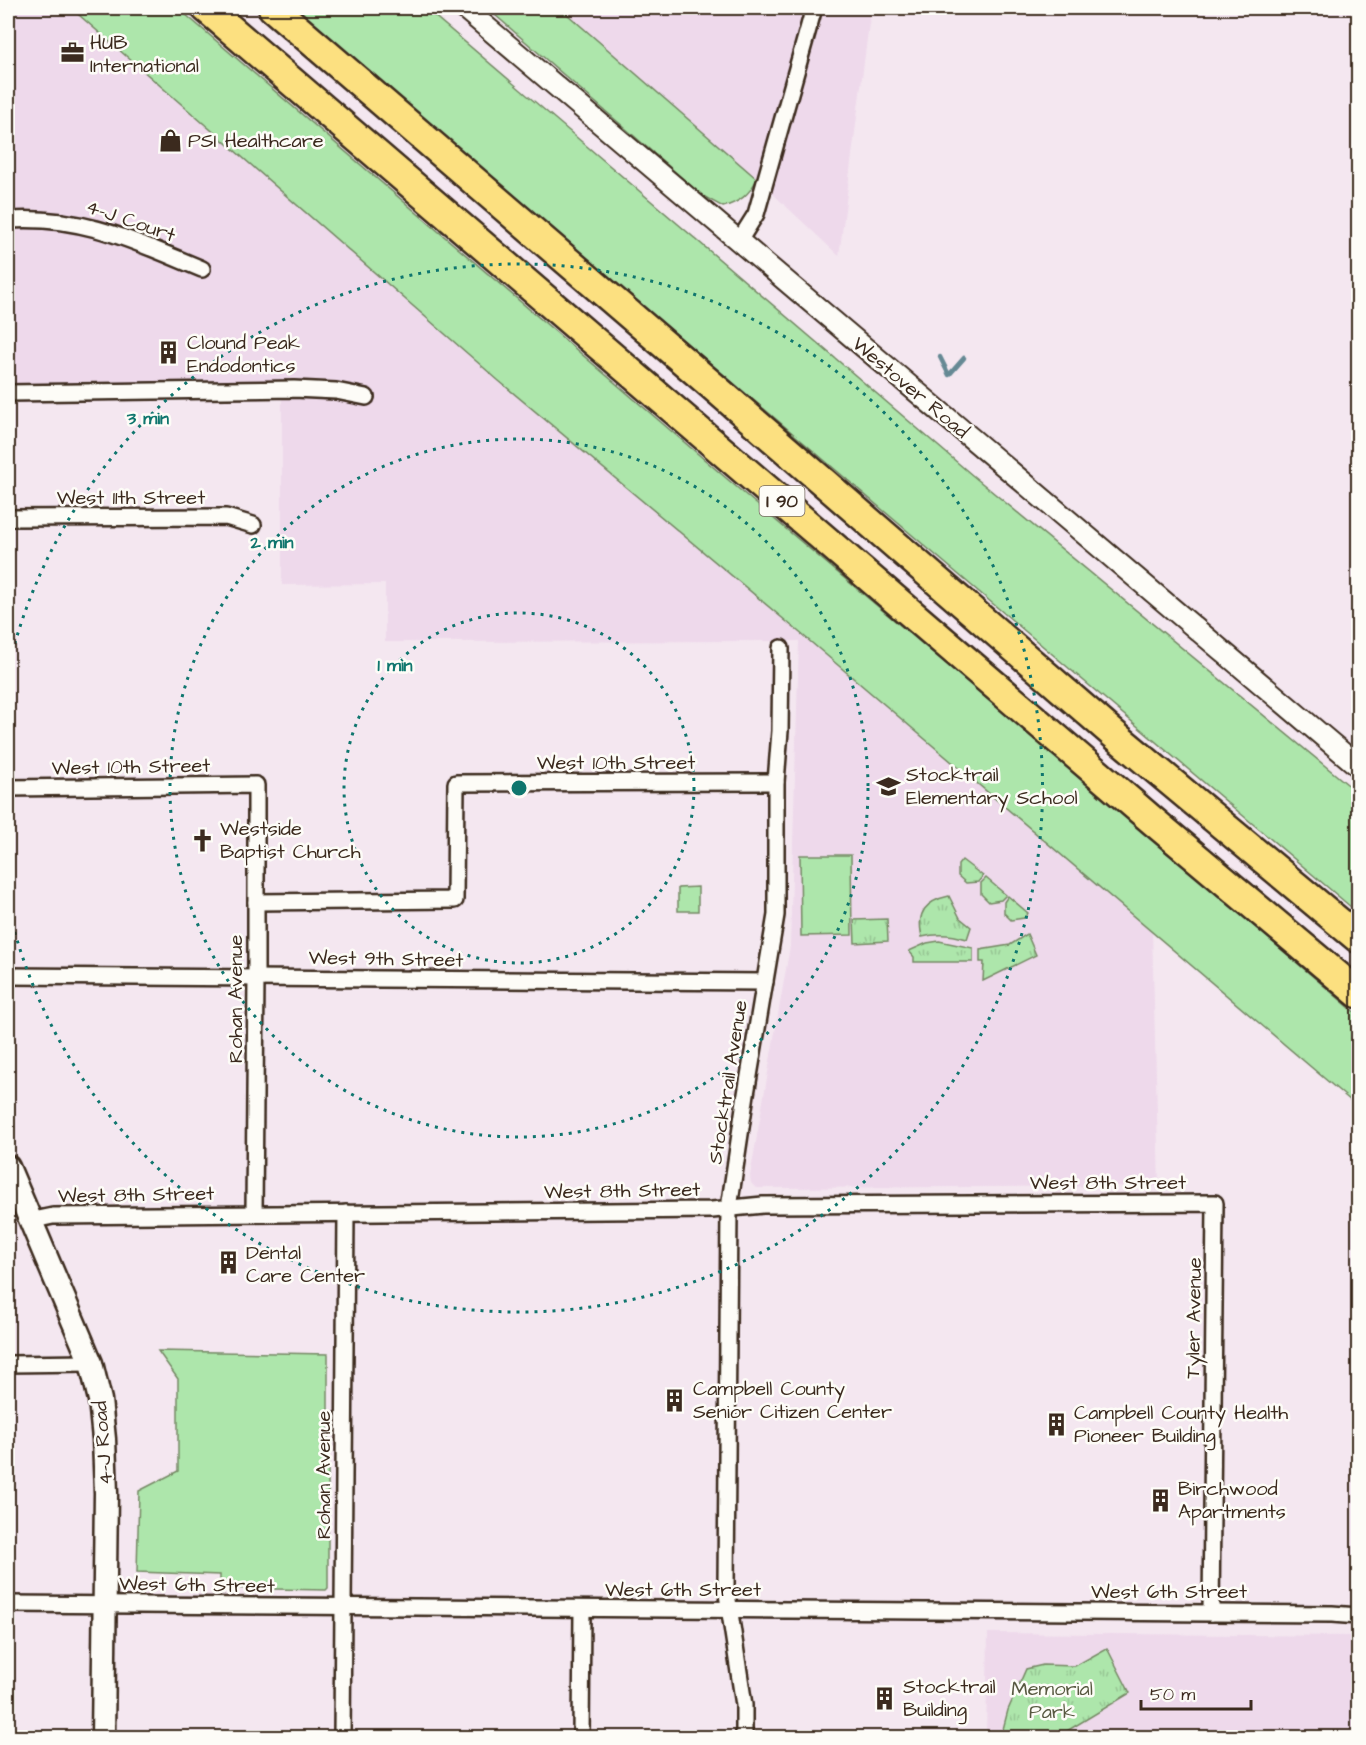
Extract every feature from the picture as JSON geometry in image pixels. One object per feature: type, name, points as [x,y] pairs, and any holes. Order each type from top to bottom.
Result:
[{"type":"highway","name":"I 90","points":[[206,8],[1144,813],[1359,993]]},
{"type":"highway","name":"I 90","points":[[273,8],[1117,737],[1359,938]]},
{"type":"main road","name":"4-J Road","points":[[8,1169],[91,1363],[100,1400],[104,1439],[103,1737]]},
{"type":"street","name":"Westover Road","points":[[464,8],[1359,766]]},
{"type":"street","points":[[739,241],[756,214],[814,8]]},
{"type":"street","name":"4-J Court","points":[[8,220],[69,222],[106,230],[202,269]]},
{"type":"street","points":[[8,393],[294,389],[336,391],[366,398]]},
{"type":"street","name":"West 11th Street","points":[[8,518],[226,517],[253,525]]},
{"type":"street","name":"Stocktrail Avenue","points":[[744,1737],[744,1705],[726,1587],[729,1208],[776,915],[776,782],[780,731],[781,648]]},
{"type":"street","name":"West 10th Street","points":[[256,902],[455,900],[456,783],[776,782]]},
{"type":"street","name":"West 10th Street","points":[[8,788],[256,785]]},
{"type":"street","name":"Rohan Avenue","points":[[254,1213],[256,785]]},
{"type":"street","name":"West 9th Street","points":[[8,976],[765,982]]},
{"type":"street","name":"West 8th Street","points":[[29,1221],[53,1215],[729,1208],[774,1205],[1215,1203]]},
{"type":"street","name":"Tyler Avenue","points":[[1211,1613],[1215,1203]]},
{"type":"street","name":"Rohan Avenue","points":[[342,1737],[346,1213]]},
{"type":"street","points":[[8,1364],[91,1363]]},
{"type":"street","name":"West 6th Street","points":[[8,1604],[1359,1616]]},
{"type":"street","points":[[581,1737],[582,1609]]},
{"type":"shaded area","points":[[8,8],[71,8],[499,381],[1152,930],[1159,1186],[756,1188],[751,1183],[750,1176],[790,946],[799,641],[385,642],[385,584],[282,585],[282,382],[8,387]]},
{"type":"shaded area","points":[[560,8],[871,8],[839,256],[757,179]]},
{"type":"shaded area","points":[[988,1633],[1358,1636],[1358,1737],[986,1738]]},
{"type":"green space","points":[[71,8],[178,8],[754,502],[1022,728],[1358,1015],[1358,1107],[799,632],[499,381]]},
{"type":"green space","points":[[293,8],[425,8],[972,475],[1358,793],[1358,913],[1019,626]]},
{"type":"green space","points":[[487,8],[560,8],[757,179],[751,189],[739,200],[723,207],[703,196]]},
{"type":"green space","points":[[800,855],[851,855],[852,935],[801,936]]},
{"type":"green space","points":[[962,860],[983,876],[978,882],[966,883],[958,876],[958,865]]},
{"type":"green space","points":[[986,878],[1006,895],[1001,900],[989,902],[981,894],[981,883]]},
{"type":"green space","points":[[698,887],[698,911],[678,911],[678,888]]},
{"type":"green space","points":[[949,896],[960,918],[971,927],[967,939],[944,935],[922,937],[920,921],[925,909],[934,901]]},
{"type":"green space","points":[[1008,896],[1028,913],[1024,918],[1011,920],[1004,913],[1004,902]]},
{"type":"green space","points":[[887,919],[888,941],[855,943],[854,920]]},
{"type":"green space","points":[[1027,934],[1036,955],[983,981],[984,962],[980,962],[980,950],[1010,945]]},
{"type":"green space","points":[[939,941],[973,948],[973,962],[914,962],[914,957],[909,951],[927,943]]},
{"type":"green space","points":[[158,1351],[328,1354],[328,1588],[326,1590],[220,1588],[220,1575],[137,1572],[139,1491],[178,1471],[178,1379]]},
{"type":"green space","name":"Memorial Park","points":[[1107,1648],[1130,1693],[1057,1737],[1001,1737],[1008,1710],[1026,1669],[1043,1665],[1075,1666]]},
{"type":"waterway","points":[[940,357],[949,375],[964,358]]},
{"type":"place","name":"HUB International","points":[[72,53]]},
{"type":"place","name":"PSI Healthcare","points":[[170,140]]},
{"type":"place","name":"Clound Peak Endodontics","points":[[169,353]]},
{"type":"place","name":"Stocktrail Elementary School","points":[[888,786]]},
{"type":"place","name":"Westside Baptist Church","points":[[202,840]]},
{"type":"place","name":"Dental Care Center","points":[[228,1263]]},
{"type":"place","name":"Campbell County Senior Citizen Center","points":[[675,1400]]},
{"type":"place","name":"Campbell County Health Pioneer Building","points":[[1056,1424]]},
{"type":"place","name":"Birchwood Apartments","points":[[1160,1500]]},
{"type":"place","name":"Stocktrail Building","points":[[885,1698]]}]
